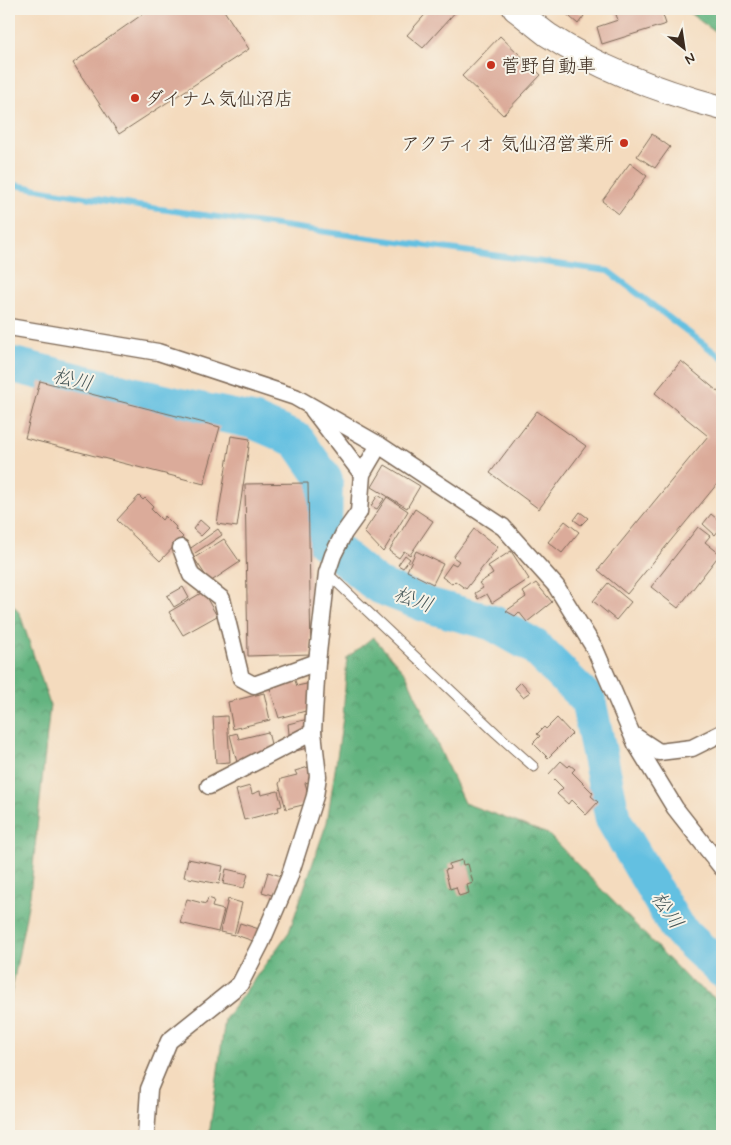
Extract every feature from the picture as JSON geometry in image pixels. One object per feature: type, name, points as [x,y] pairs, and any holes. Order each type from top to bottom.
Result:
[{"type":"main road","points":[[515,9],[549,35],[599,64],[648,84],[722,108]]},
{"type":"street","points":[[9,327],[158,352],[295,397],[379,445],[503,527],[556,586],[595,649],[636,744],[675,808],[722,868]]},
{"type":"street","points":[[308,404],[362,474]]},
{"type":"street","points":[[146,1136],[150,1089],[169,1041],[240,984],[261,943],[289,878],[314,796],[318,776],[313,732],[317,662],[327,573],[333,555],[344,534],[359,512],[362,474],[379,445]]},
{"type":"street","points":[[181,548],[192,576],[222,600],[241,678],[254,685],[317,662]]},
{"type":"street","points":[[209,786],[313,732]]},
{"type":"street","points":[[632,735],[659,752],[692,748],[722,733]]},
{"type":"lane","points":[[327,573],[534,767]]},
{"type":"green space","points":[[684,9],[722,9],[722,37]]},
{"type":"green space","points":[[9,600],[20,614],[50,705],[30,895],[9,1005]]},
{"type":"green space","points":[[373,637],[406,674],[464,803],[548,834],[689,980],[722,1003],[722,1136],[209,1136],[225,1019],[289,932],[327,822],[343,718],[347,658]]},
{"type":"building","name":"ダイナム気仙沼店","points":[[150,9],[223,9],[249,49],[119,134],[73,63]]},
{"type":"building","points":[[430,9],[458,9],[423,48],[407,35]]},
{"type":"building","points":[[565,9],[575,9],[584,16],[578,24],[563,11]]},
{"type":"building","points":[[614,9],[661,9],[666,24],[602,44],[597,27],[618,20]]},
{"type":"building","points":[[500,36],[541,75],[503,115],[462,76]]},
{"type":"building","points":[[652,134],[670,147],[655,168],[637,156]]},
{"type":"building","points":[[630,163],[647,176],[619,214],[602,201]]},
{"type":"building","points":[[681,361],[722,395],[722,478],[627,594],[598,570],[708,436],[655,393]]},
{"type":"building","points":[[40,381],[220,427],[204,484],[25,438]]},
{"type":"building","points":[[537,411],[586,446],[539,509],[490,473]]},
{"type":"building","points":[[231,436],[250,439],[237,527],[217,524]]},
{"type":"building","points":[[385,465],[420,486],[407,508],[372,487]]},
{"type":"building","points":[[308,483],[311,654],[248,656],[245,484]]},
{"type":"building","points":[[378,495],[384,499],[377,509],[371,506]]},
{"type":"building","points":[[139,496],[143,500],[145,498],[153,506],[151,509],[162,520],[165,516],[183,537],[160,561],[117,520]]},
{"type":"building","points":[[387,497],[408,511],[383,552],[364,532]]},
{"type":"building","points":[[415,509],[433,521],[410,555],[404,551],[399,558],[389,551]]},
{"type":"building","points":[[580,512],[588,518],[581,525],[574,520]]},
{"type":"building","points":[[711,514],[722,523],[722,526],[715,535],[703,524]]},
{"type":"building","points":[[200,520],[209,528],[201,536],[193,529]]},
{"type":"building","points":[[565,521],[579,532],[562,553],[548,542]]},
{"type":"building","points":[[698,527],[710,536],[705,542],[720,554],[678,608],[651,587]]},
{"type":"building","points":[[218,529],[222,535],[192,555],[188,550]]},
{"type":"building","points":[[474,529],[498,547],[466,589],[455,581],[452,584],[442,577],[452,563],[456,565],[459,561],[453,557]]},
{"type":"building","points":[[224,539],[240,562],[210,582],[194,558]]},
{"type":"building","points":[[416,551],[443,564],[433,584],[407,571]]},
{"type":"building","points":[[511,551],[529,579],[492,603],[487,594],[478,599],[475,593],[483,588],[479,583],[493,574],[488,566]]},
{"type":"building","points":[[405,555],[410,559],[403,568],[398,565]]},
{"type":"building","points":[[536,583],[552,602],[527,622],[519,612],[515,616],[506,611],[526,597],[523,592]]},
{"type":"building","points":[[608,583],[631,602],[616,620],[593,601]]},
{"type":"building","points":[[183,587],[189,598],[174,607],[167,596]]},
{"type":"building","points":[[203,592],[217,616],[183,635],[169,612]]},
{"type":"building","points":[[294,678],[297,686],[311,683],[317,708],[279,718],[269,685]]},
{"type":"building","points":[[521,682],[530,692],[523,697],[515,688]]},
{"type":"building","points":[[264,693],[270,720],[233,729],[228,702]]},
{"type":"building","points":[[227,716],[230,762],[216,763],[213,717]]},
{"type":"building","points":[[557,718],[572,734],[548,758],[533,743],[540,736],[537,734],[544,727],[546,729]]},
{"type":"building","points":[[308,719],[311,747],[296,751],[293,743],[290,744],[288,724]]},
{"type":"building","points":[[268,732],[272,748],[239,770],[230,735],[237,733],[239,739]]},
{"type":"building","points":[[561,761],[568,767],[570,765],[575,769],[572,772],[593,793],[591,796],[598,802],[586,815],[571,800],[568,804],[557,794],[563,788],[549,774]]},
{"type":"building","points":[[312,766],[316,780],[305,783],[311,803],[286,809],[279,784],[281,779],[297,775],[295,771]]},
{"type":"building","points":[[250,786],[252,794],[260,791],[261,795],[278,791],[282,806],[278,807],[279,811],[244,820],[236,790]]},
{"type":"building","points":[[188,859],[223,866],[219,884],[184,877]]},
{"type":"building","points":[[462,860],[463,865],[468,864],[473,883],[467,885],[469,893],[459,896],[456,887],[450,889],[445,870],[450,869],[449,864]]},
{"type":"building","points":[[226,869],[248,874],[244,888],[223,884]]},
{"type":"building","points":[[268,872],[281,876],[275,896],[262,892]]},
{"type":"building","points":[[208,898],[214,900],[212,907],[224,910],[218,932],[180,923],[187,899],[206,904]]},
{"type":"building","points":[[228,899],[242,903],[234,935],[220,932]]},
{"type":"building","points":[[240,923],[259,929],[256,942],[236,935]]},
{"type":"waterway","points":[[9,184],[131,205],[608,271],[722,358]]},
{"type":"waterway","name":"松川","points":[[9,364],[176,405],[253,421],[297,440],[325,480],[324,541],[377,585],[427,605],[493,623],[535,647],[588,700],[613,819],[677,928],[722,970]]},
{"type":"place","name":"菅野自動車","points":[[491,65]]},
{"type":"place","name":"ダイナム気仙沼店","points":[[135,98]]},
{"type":"place","name":"アクティオ 気仙沼営業所","points":[[624,143]]}]
